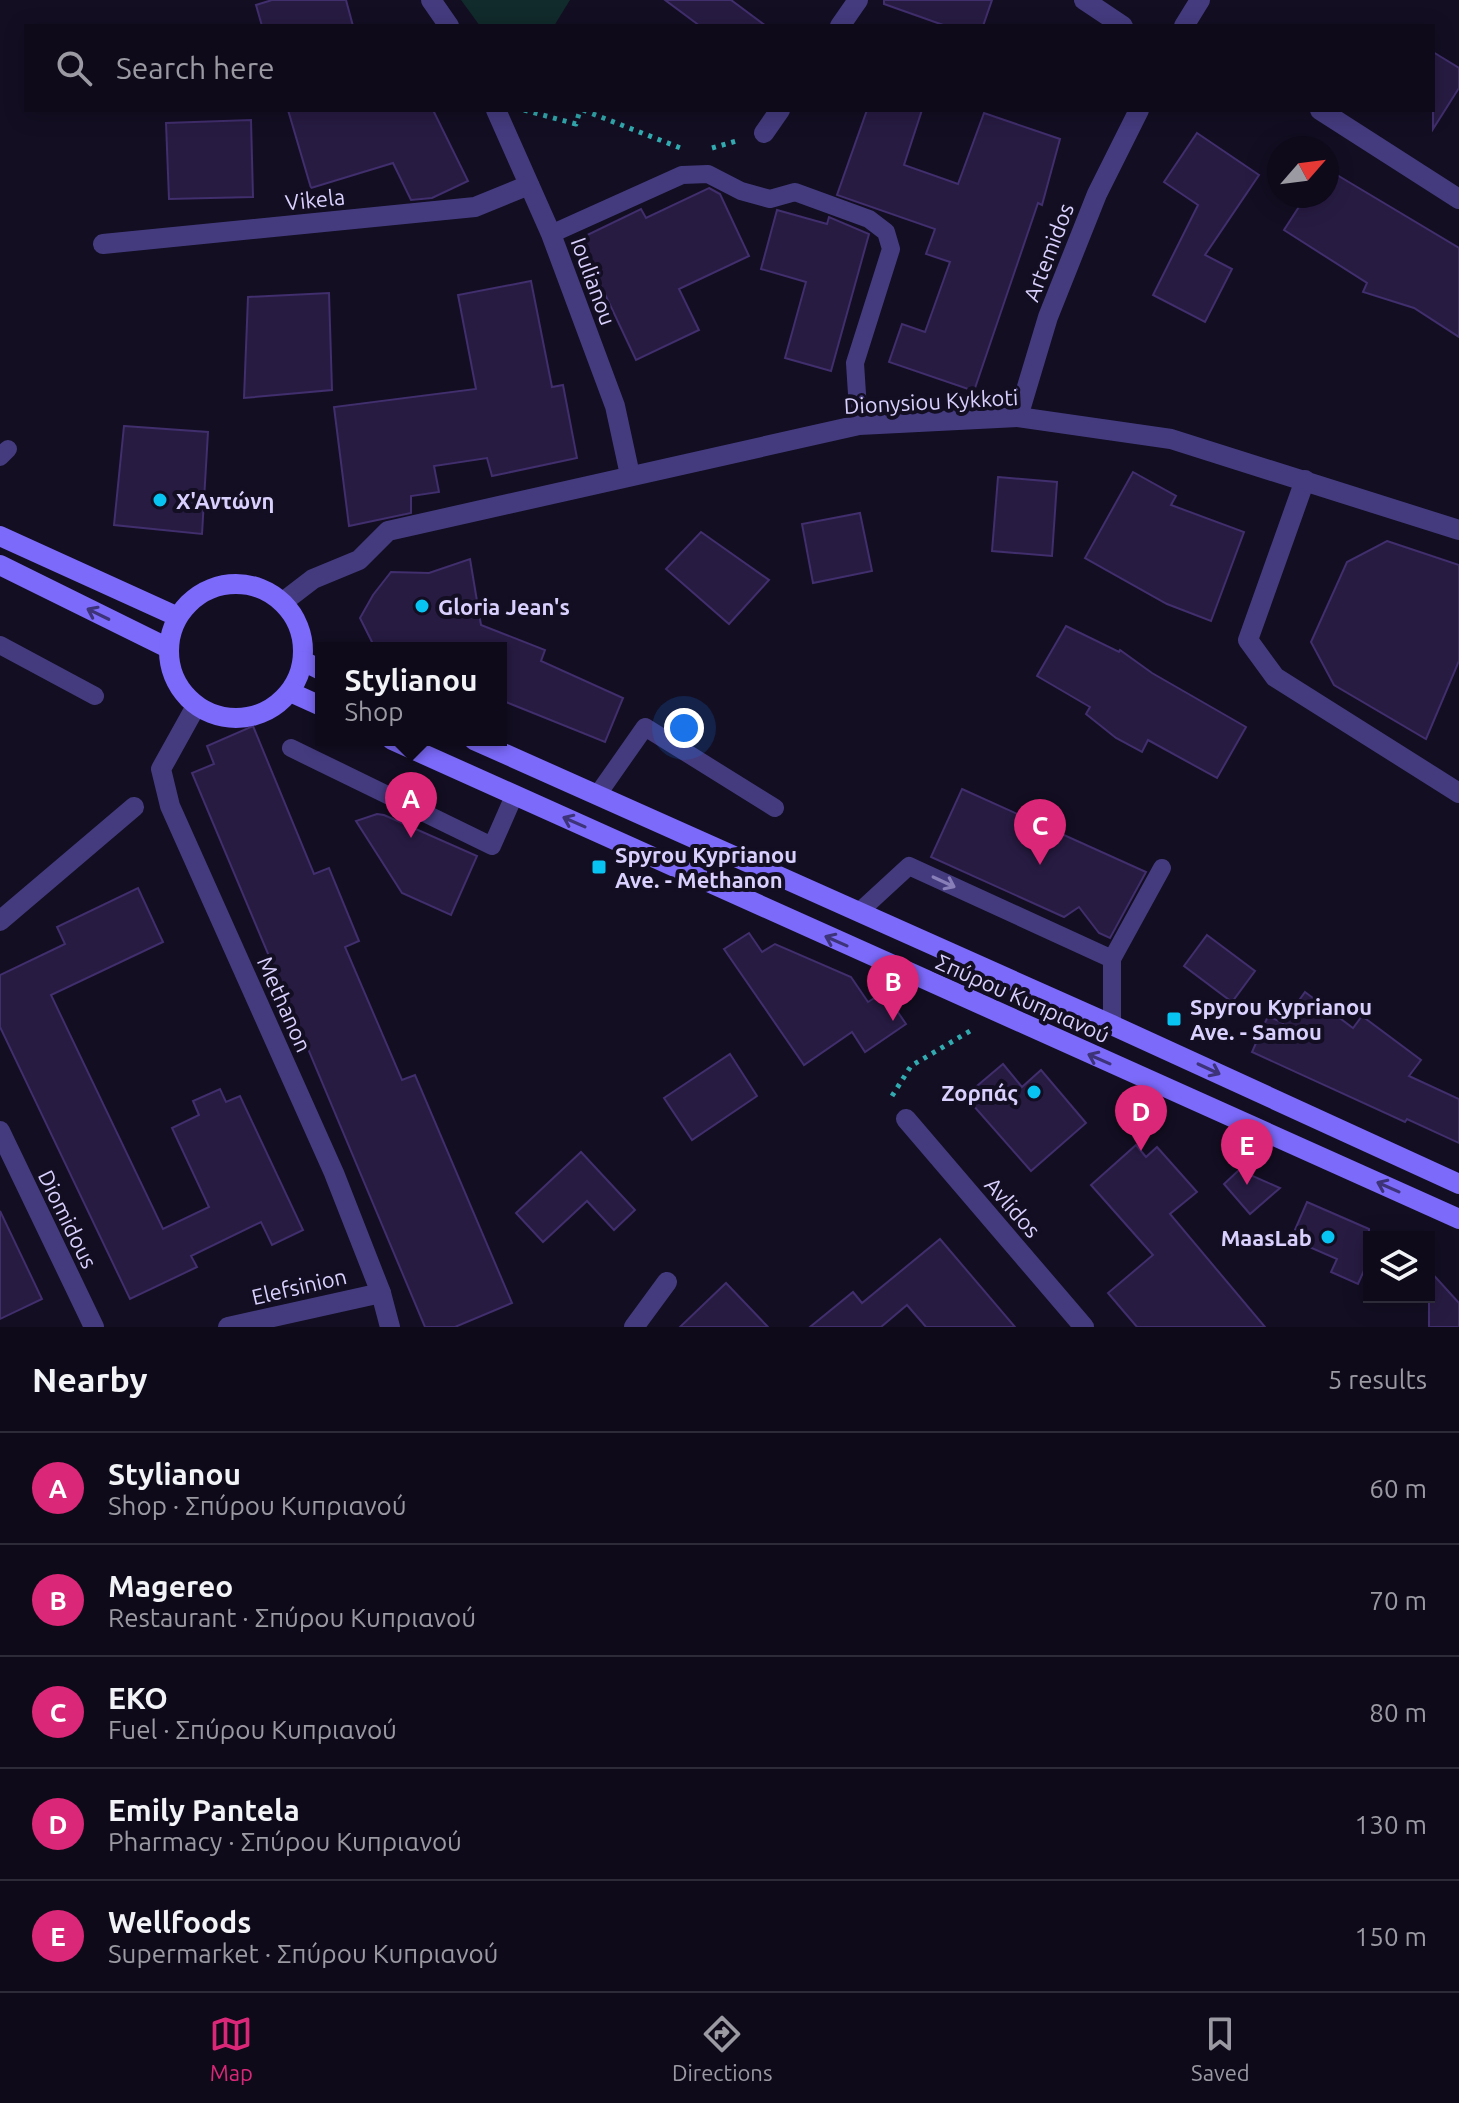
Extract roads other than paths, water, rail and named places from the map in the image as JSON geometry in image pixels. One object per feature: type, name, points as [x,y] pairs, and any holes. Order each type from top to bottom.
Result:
[{"type":"main road","points":[[0,536],[176,616]]},
{"type":"main road","points":[[0,565],[168,648]]},
{"type":"main road","points":[[243,584],[265,590],[283,602],[296,620],[312,665],[290,692],[263,713],[240,719],[217,716],[196,706],[181,690],[171,670],[168,648],[176,616],[201,593],[221,585],[243,584]]},
{"type":"main road","points":[[290,692],[315,703]]},
{"type":"main road","name":"Σπύρου Κυπριανού","points":[[405,746],[1459,1219]]},
{"type":"main road","name":"Σπύρου Κυπριανού","points":[[488,746],[1459,1184]]},
{"type":"street","points":[[431,0],[448,24]]},
{"type":"street","points":[[841,24],[858,0]]},
{"type":"street","points":[[1084,0],[1120,24]]},
{"type":"street","points":[[1185,24],[1200,0]]},
{"type":"street","name":"Ioulianou","points":[[497,112],[551,234],[615,406],[630,475]]},
{"type":"street","points":[[764,133],[779,112]]},
{"type":"street","name":"Artemidos","points":[[1018,417],[1048,317],[1097,194],[1138,112]]},
{"type":"street","points":[[1323,112],[1459,199]]},
{"type":"street","name":"Vikela","points":[[103,244],[475,207],[529,185]]},
{"type":"street","name":"Dionysiou Kykkoti","points":[[283,602],[313,579],[359,560],[388,531],[859,425],[1018,417],[1171,439],[1459,530]]},
{"type":"street","points":[[1305,480],[1248,640],[1275,677],[1459,793]]},
{"type":"street","name":"Methanon","points":[[196,706],[161,769],[170,806],[334,1173],[381,1293],[390,1327]]},
{"type":"street","points":[[3,914],[134,807]]},
{"type":"street","name":"Avlidos","points":[[906,1119],[1084,1327]]},
{"type":"street","name":"Diomidous","points":[[0,1131],[94,1327]]},
{"type":"street","points":[[634,1327],[667,1282]]},
{"type":"street","name":"Elefsinion","points":[[228,1327],[381,1293]]},
{"type":"lane","points":[[551,234],[682,175],[695,174],[708,174],[741,191],[770,199],[795,192],[869,219],[886,232],[891,249],[855,363],[859,425]]},
{"type":"lane","points":[[0,645],[95,696]]},
{"type":"lane","points":[[598,794],[645,727],[775,808]]},
{"type":"lane","points":[[291,748],[492,846],[514,796]]},
{"type":"lane","points":[[859,912],[909,866],[1112,959]]},
{"type":"lane","points":[[1112,1025],[1112,959],[1162,868]]},
{"type":"place","name":"Χ'Αντώνη","points":[[160,500]]},
{"type":"place","name":"Gloria Jean's","points":[[422,606]]},
{"type":"place","name":"Stylianou","points":[[411,838]]},
{"type":"place","name":"EKO","points":[[1040,865]]},
{"type":"place","name":"Spyrou Kyprianou Ave. - Methanon","points":[[599,867]]},
{"type":"place","name":"Spyrou Kyprianou Ave. - Samou","points":[[1174,1019]]},
{"type":"place","name":"Magereo","points":[[893,1021]]},
{"type":"place","name":"Ζορπάς","points":[[1034,1092]]},
{"type":"place","name":"Emily Pantela","points":[[1141,1151]]},
{"type":"place","name":"Wellfoods","points":[[1247,1185]]},
{"type":"place","name":"MaasLab","points":[[1328,1237]]}]
